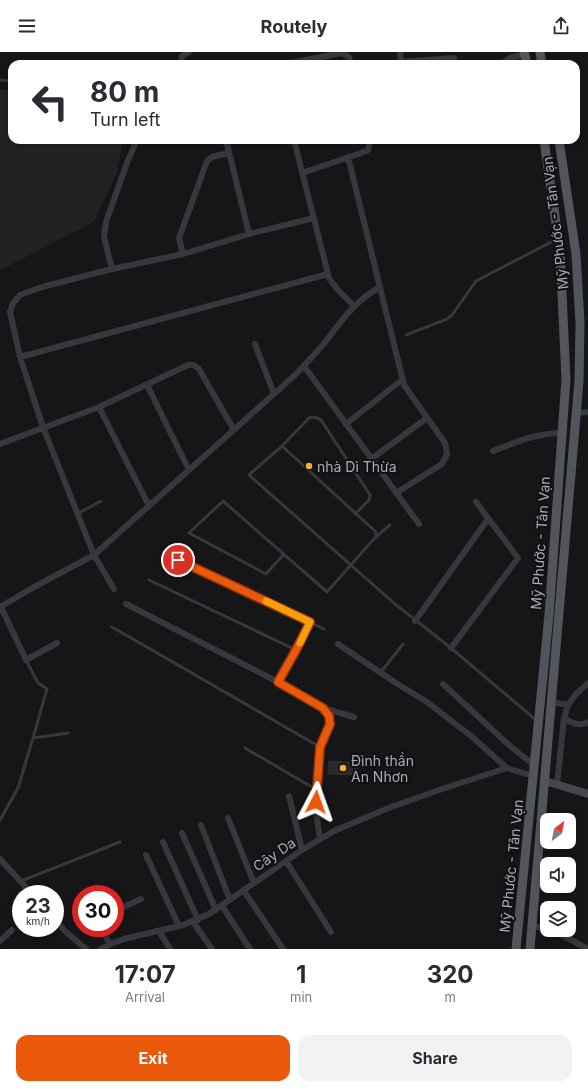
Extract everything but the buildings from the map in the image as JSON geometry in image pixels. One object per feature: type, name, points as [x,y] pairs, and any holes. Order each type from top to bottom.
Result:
[{"type":"main road","name":"Mỹ Phước - Tân Vạn","points":[[516,949],[549,615],[566,380],[560,251],[545,144]]},
{"type":"main road","name":"Mỹ Phước - Tân Vạn","points":[[530,949],[579,382],[580,323],[576,254],[560,144]]},
{"type":"main road","points":[[533,776],[545,781]]},
{"type":"street","points":[[182,60],[182,56],[189,52]]},
{"type":"street","points":[[305,60],[342,53],[349,57],[350,60]]},
{"type":"street","points":[[505,60],[525,53]]},
{"type":"street","points":[[433,60],[454,58],[454,60]]},
{"type":"street","points":[[112,269],[104,237],[106,222],[135,144]]},
{"type":"street","points":[[227,144],[249,234]]},
{"type":"street","points":[[295,144],[328,274],[334,286],[354,306]]},
{"type":"street","points":[[302,173],[368,150],[369,144]]},
{"type":"street","points":[[183,254],[179,238],[207,161],[212,157],[228,153]]},
{"type":"street","points":[[348,157],[404,385],[445,443],[447,454],[442,464],[396,494]]},
{"type":"street","points":[[114,589],[94,555],[43,427],[20,357],[10,312],[13,303],[20,295],[42,287],[112,269],[183,254],[249,234],[314,218]]},
{"type":"street","points":[[20,357],[328,274]]},
{"type":"street","points":[[57,643],[26,660],[0,607],[94,555],[304,366],[354,306],[380,287]]},
{"type":"street","points":[[255,344],[274,394]]},
{"type":"street","points":[[0,444],[100,407],[188,365],[194,365],[198,370],[234,430]]},
{"type":"street","points":[[304,366],[419,524]]},
{"type":"street","points":[[346,424],[403,378]]},
{"type":"street","points":[[147,385],[189,470]]},
{"type":"street","points":[[100,407],[149,506]]},
{"type":"street","points":[[576,413],[588,412]]},
{"type":"street","points":[[371,459],[427,418]]},
{"type":"street","points":[[493,451],[535,436],[549,433],[562,433]]},
{"type":"street","points":[[451,648],[518,558],[476,502]]},
{"type":"street","points":[[416,621],[488,519]]},
{"type":"street","points":[[126,604],[278,682],[323,708],[354,717]]},
{"type":"street","points":[[278,682],[310,622]]},
{"type":"street","points":[[338,644],[427,702],[471,736],[507,768],[533,776]]},
{"type":"street","points":[[557,785],[564,718],[568,705],[576,694],[588,683]]},
{"type":"street","points":[[443,684],[510,746],[534,765]]},
{"type":"street","points":[[552,702],[568,705]]},
{"type":"street","points":[[320,840],[316,812],[320,747],[330,724],[329,716],[323,708]]},
{"type":"street","points":[[564,718],[574,724],[584,725],[588,722]]},
{"type":"street","name":"Cây Da","points":[[101,949],[110,944],[195,921],[216,910],[302,850],[334,831],[391,807],[507,768]]},
{"type":"street","points":[[545,781],[588,794]]},
{"type":"street","points":[[289,796],[302,850]]},
{"type":"street","points":[[228,818],[254,883]]},
{"type":"street","points":[[201,825],[230,900]]},
{"type":"street","points":[[182,833],[216,910]]},
{"type":"street","points":[[163,842],[195,921],[212,949]]},
{"type":"street","points":[[146,855],[179,926]]},
{"type":"street","points":[[0,859],[24,885]]},
{"type":"street","points":[[286,861],[331,932]]},
{"type":"street","points":[[244,891],[283,949]]},
{"type":"street","points":[[124,907],[141,899]]},
{"type":"street","points":[[222,906],[250,949]]},
{"type":"street","points":[[532,925],[540,928]]},
{"type":"street","points":[[0,942],[12,930]]},
{"type":"street","points":[[64,930],[86,949]]},
{"type":"street","points":[[160,931],[170,949]]},
{"type":"street","points":[[106,937],[110,944]]},
{"type":"street","points":[[566,937],[588,948]]},
{"type":"lane","points":[[406,335],[447,319],[452,315],[476,281],[558,238]]},
{"type":"lane","points":[[355,514],[369,500],[370,495],[321,420],[314,417],[309,418],[282,446],[249,475],[351,566],[539,723]]},
{"type":"lane","points":[[282,446],[376,532],[376,537]]},
{"type":"lane","points":[[78,514],[101,501]]},
{"type":"lane","points":[[284,554],[266,574],[189,533],[223,501],[284,554],[327,592],[376,537],[390,525]]},
{"type":"lane","points":[[178,560],[324,629]]},
{"type":"lane","points":[[149,580],[296,650]]},
{"type":"lane","points":[[112,627],[320,747]]},
{"type":"lane","points":[[381,672],[402,644]]},
{"type":"lane","points":[[0,820],[18,788],[47,689],[38,683],[26,660]]},
{"type":"lane","points":[[33,738],[68,732]]},
{"type":"lane","points":[[245,748],[317,790]]},
{"type":"lane","points":[[20,881],[120,842]]},
{"type":"shaded area","points":[[0,89],[8,90],[8,144],[122,144],[117,173],[94,222],[0,270]]},
{"type":"slow traffic","points":[[266,601],[310,622],[300,643]]},
{"type":"place","name":"nhà Dì Thừa","points":[[309,466]]},
{"type":"place","name":"Đình thần An Nhơn","points":[[343,768]]},
{"type":"route","points":[[178,560],[310,622],[278,682],[323,708],[329,716],[330,724],[320,747],[316,802]]}]
